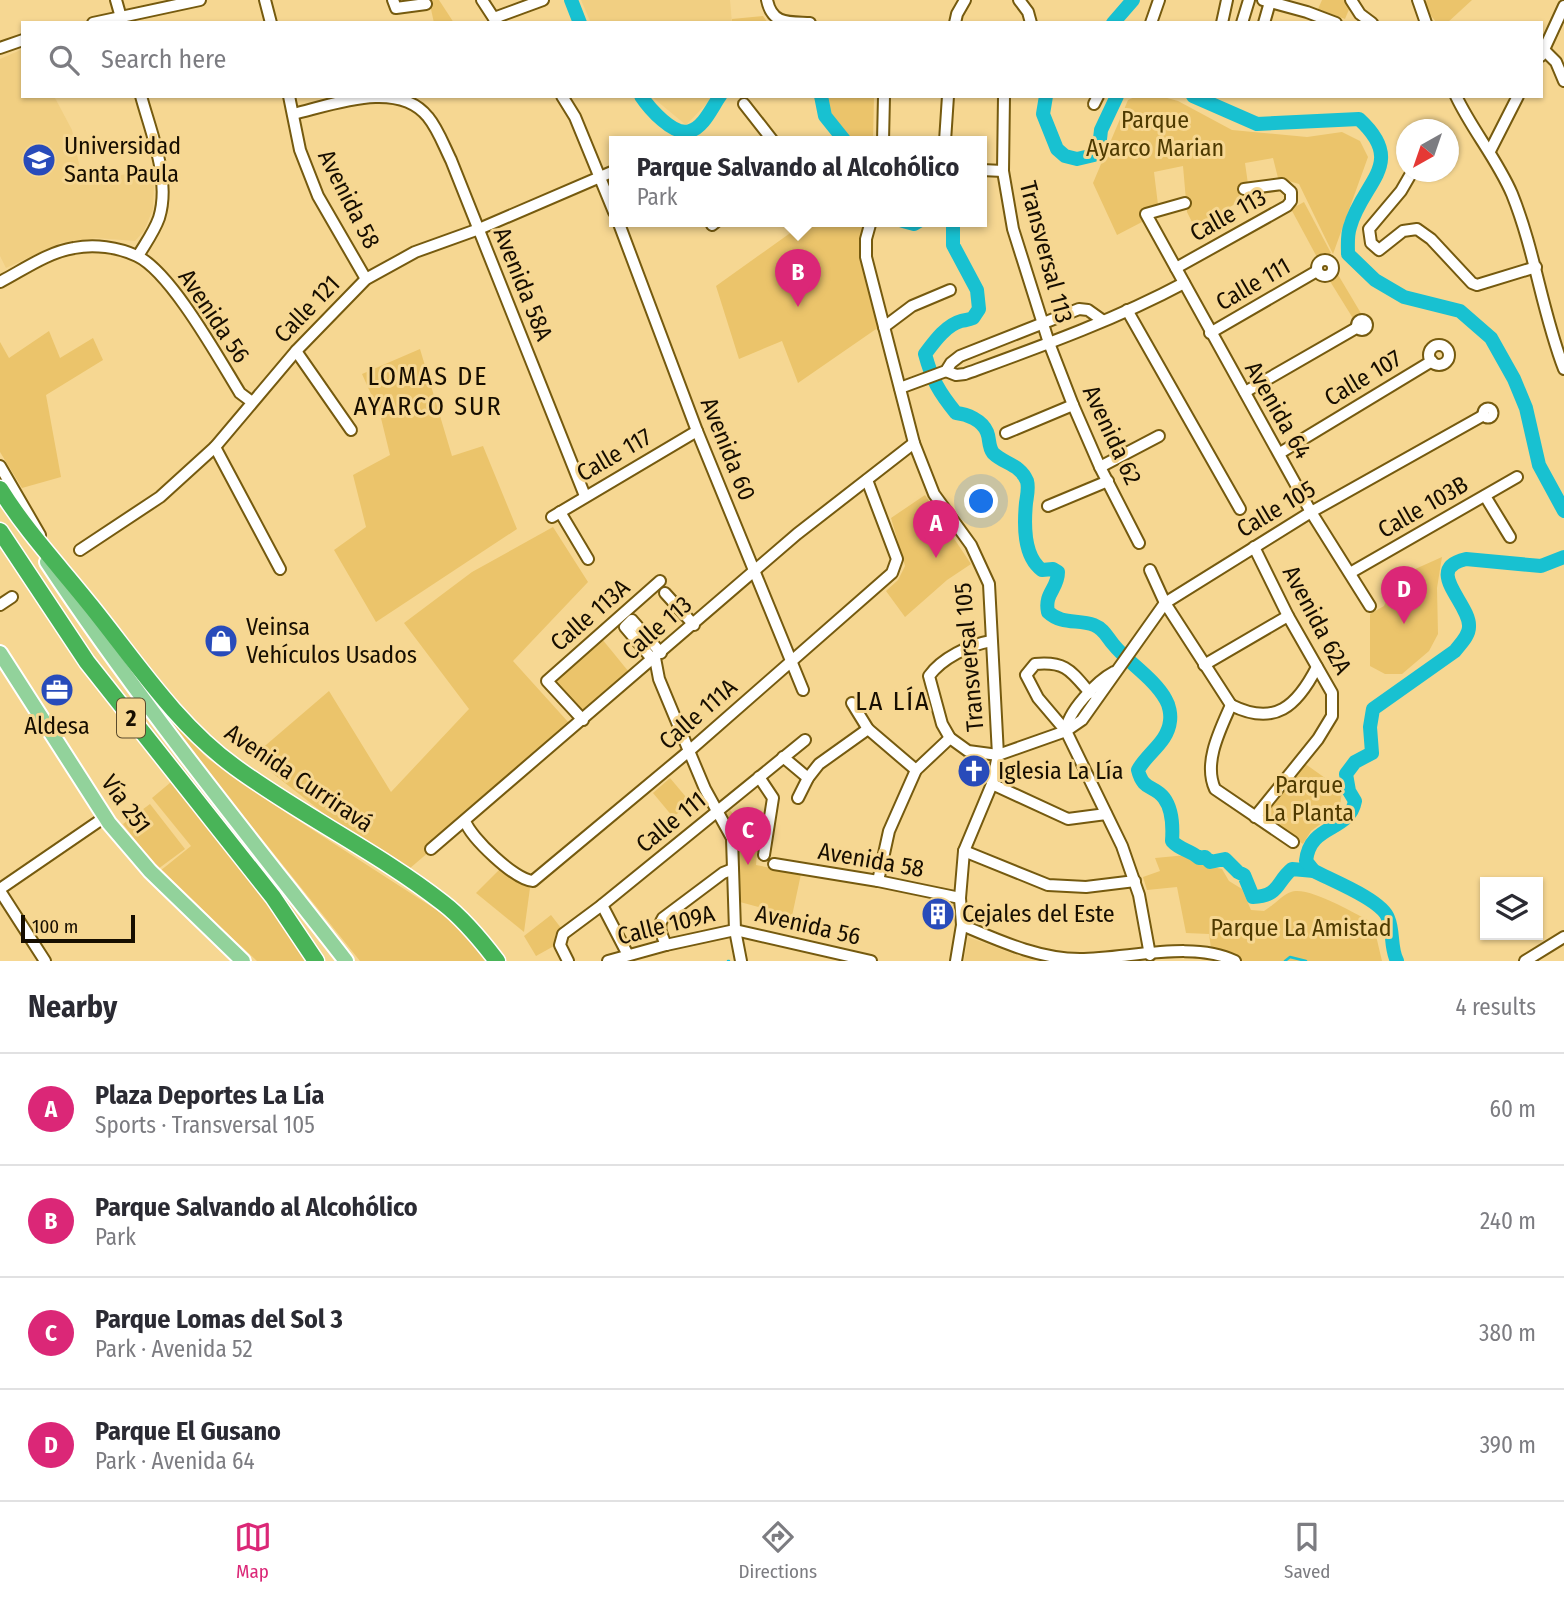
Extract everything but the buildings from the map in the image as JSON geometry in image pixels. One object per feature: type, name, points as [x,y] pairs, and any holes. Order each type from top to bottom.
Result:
[{"type":"highway","name":"Avenida Curriravá","points":[[0,489],[15,514],[166,702],[191,729],[233,766],[283,801],[341,835],[444,904],[476,933],[497,961]]},
{"type":"highway","name":"2","points":[[0,531],[87,662],[273,897],[316,961]]},
{"type":"main road","points":[[15,514],[86,622],[216,795],[346,961]]},
{"type":"main road","name":"Vía 251","points":[[0,653],[105,817],[150,871],[243,961]]},
{"type":"main road","points":[[273,897],[326,961]]},
{"type":"street","points":[[116,0],[122,20],[201,0]]},
{"type":"street","points":[[265,0],[270,21]]},
{"type":"street","points":[[482,0],[495,21],[543,0]]},
{"type":"street","points":[[767,0],[769,11],[775,18],[785,21]]},
{"type":"street","points":[[955,21],[965,0]]},
{"type":"street","points":[[1019,0],[1028,12],[1030,21]]},
{"type":"street","points":[[1152,21],[1159,0]]},
{"type":"street","points":[[1222,21],[1227,0]]},
{"type":"street","points":[[1243,21],[1249,0]]},
{"type":"street","points":[[1351,0],[1360,14],[1369,21]]},
{"type":"street","points":[[1418,0],[1425,21]]},
{"type":"street","points":[[1264,21],[1266,1],[1306,17],[1326,21]]},
{"type":"street","points":[[394,4],[426,4]]},
{"type":"street","points":[[1564,6],[1543,53],[1556,62],[1564,80]]},
{"type":"street","points":[[0,48],[21,41]]},
{"type":"street","points":[[0,282],[44,258],[72,248],[96,246],[138,256],[158,220],[163,198],[158,163],[142,98]]},
{"type":"street","name":"Avenida 58","points":[[289,98],[300,150],[318,197],[366,279]]},
{"type":"street","name":"Avenida 58A","points":[[293,114],[370,98]]},
{"type":"street","name":"Avenida 58A","points":[[394,98],[405,101],[427,115],[436,128],[585,496]]},
{"type":"street","points":[[563,98],[575,117],[609,198]]},
{"type":"street","points":[[883,136],[884,98]]},
{"type":"street","points":[[945,136],[948,98]]},
{"type":"street","name":"Transversal 113","points":[[1004,98],[1003,171],[1013,229],[1049,343]]},
{"type":"street","points":[[1457,98],[1490,151],[1511,193],[1536,267],[1564,369]]},
{"type":"street","points":[[1490,151],[1517,98]]},
{"type":"street","points":[[744,104],[769,136]]},
{"type":"street","points":[[987,170],[1003,171]]},
{"type":"street","name":"Calle 121","points":[[80,550],[160,497],[215,447],[296,351],[366,279],[415,251],[479,229],[609,173]]},
{"type":"street","points":[[1406,182],[1369,229],[1371,243],[1378,250],[1403,231],[1417,229],[1431,239],[1472,284],[1477,285],[1536,267]]},
{"type":"street","name":"Calle 113","points":[[1176,268],[1287,206],[1291,201],[1291,192],[1282,184],[1244,189]]},
{"type":"street","name":"Avenida 64","points":[[1185,203],[1146,214],[1311,512],[1370,606]]},
{"type":"street","name":"Avenida 60","points":[[620,227],[697,431],[803,690]]},
{"type":"street","name":"Transversal 105","points":[[869,227],[866,257],[914,443],[934,494],[971,544],[989,584],[998,755],[992,785],[964,851],[960,898]]},
{"type":"street","name":"Avenida 56","points":[[138,256],[170,286],[240,393],[252,401]]},
{"type":"street","name":"Calle 111","points":[[1210,333],[1317,271]]},
{"type":"street","points":[[943,373],[965,374],[1049,343],[1153,300],[1184,283]]},
{"type":"street","points":[[884,327],[912,306],[950,289]]},
{"type":"street","points":[[900,388],[943,373],[960,356],[1079,310],[1088,310],[1102,320]]},
{"type":"street","points":[[1126,310],[1240,509]]},
{"type":"street","points":[[1245,392],[1358,327]]},
{"type":"street","name":"Avenida 62","points":[[1049,343],[1100,467],[1139,543]]},
{"type":"street","points":[[296,351],[351,430]]},
{"type":"street","name":"Calle 107","points":[[1280,453],[1432,361]]},
{"type":"street","points":[[1006,433],[1073,405]]},
{"type":"street","name":"Calle 105","points":[[998,755],[1066,731],[1086,716],[1165,603],[1311,512],[1484,415]]},
{"type":"street","name":"Calle 117","points":[[588,559],[556,514],[697,431]]},
{"type":"street","points":[[1100,467],[1158,436]]},
{"type":"street","name":"Calle 113","points":[[431,849],[797,534],[914,443]]},
{"type":"street","points":[[215,447],[280,569]]},
{"type":"street","points":[[0,466],[55,561]]},
{"type":"street","name":"Calle 103B","points":[[1350,573],[1517,477]]},
{"type":"street","name":"Calle 111A","points":[[465,821],[468,831],[476,840],[528,881],[533,881],[689,751],[892,573],[897,559],[866,480]]},
{"type":"street","points":[[1048,506],[1108,481]]},
{"type":"street","points":[[1485,496],[1510,537]]},
{"type":"street","name":"Avenida 62A","points":[[1254,547],[1288,616],[1332,693],[1332,716],[1318,739],[1255,817]]},
{"type":"street","points":[[1150,570],[1165,603],[1231,705],[1242,711],[1262,715],[1278,712],[1295,702],[1317,667]]},
{"type":"street","name":"Calle 113A","points":[[583,720],[547,681],[660,581]]},
{"type":"street","points":[[665,593],[694,625]]},
{"type":"street","points":[[0,605],[12,597]]},
{"type":"street","points":[[1204,665],[1288,616]]},
{"type":"street","points":[[991,641],[956,654],[929,676],[934,702],[950,738],[968,751],[998,755]]},
{"type":"street","points":[[656,657],[659,679],[689,751],[732,838],[735,930],[740,957]]},
{"type":"street","points":[[1090,693],[1068,667],[1054,662],[1035,664],[1026,675],[1038,698],[1066,731],[1107,814],[1135,881],[1150,955]]},
{"type":"street","name":"Calle 105","points":[[1066,731],[1067,721],[1090,693],[1123,663]]},
{"type":"street","points":[[852,703],[869,729],[915,770]]},
{"type":"street","points":[[1231,705],[1219,733],[1209,776],[1215,789],[1293,842]]},
{"type":"street","points":[[798,798],[819,764],[869,729]]},
{"type":"street","points":[[878,881],[888,831],[915,770],[950,738]]},
{"type":"street","name":"Calle 111","points":[[568,961],[560,944],[563,934],[805,740]]},
{"type":"street","points":[[783,757],[808,778]]},
{"type":"street","points":[[759,776],[773,798],[764,855]]},
{"type":"street","points":[[992,785],[1068,819],[1107,814]]},
{"type":"street","points":[[45,961],[0,890],[105,817]]},
{"type":"street","points":[[964,851],[1048,884],[1086,887],[1135,881]]},
{"type":"street","name":"Avenida 58","points":[[774,864],[960,898]]},
{"type":"street","points":[[666,944],[660,929],[663,918],[723,873],[733,869]]},
{"type":"street","points":[[956,961],[962,925],[960,898]]},
{"type":"street","points":[[602,905],[628,955]]},
{"type":"street","points":[[962,925],[1004,943],[1056,958],[1081,960],[1179,951],[1203,952],[1235,961]]},
{"type":"street","name":"Avenida 56","points":[[735,930],[871,961]]},
{"type":"street","name":"Calle 109A","points":[[608,961],[666,944],[735,930]]},
{"type":"street","points":[[1525,961],[1564,937]]},
{"type":"shaded area","points":[[581,0],[730,0],[732,21],[590,21]]},
{"type":"shaded area","name":"Universidad Santa Paula","points":[[21,50],[21,98],[55,98],[72,130],[83,184],[151,168],[154,186],[153,209],[144,231],[135,241],[96,238],[60,243],[6,268],[0,256],[0,59]]},
{"type":"shaded area","points":[[653,98],[712,98],[686,125]]},
{"type":"shaded area","points":[[968,937],[1011,953],[1038,961],[964,961]]},
{"type":"green space","points":[[429,0],[439,0],[453,21],[434,21]]},
{"type":"green space","points":[[1322,0],[1352,2],[1345,19],[1318,9]]},
{"type":"green space","points":[[1427,0],[1472,0],[1449,21],[1435,21],[1422,5]]},
{"type":"green space","points":[[763,16],[767,21],[732,21]]},
{"type":"green space","points":[[827,98],[874,98],[873,136],[849,136],[831,113]]},
{"type":"green space","name":"Parque Ayarco Marian","points":[[1167,98],[1178,101],[1232,130],[1307,137],[1342,132],[1360,141],[1368,157],[1333,254],[1299,184],[1278,178],[1273,158],[1245,163],[1248,184],[1237,187],[1241,201],[1194,226],[1187,212],[1183,166],[1154,172],[1158,205],[1140,211],[1142,222],[1117,235],[1093,183],[1128,100]]},
{"type":"green space","points":[[1304,202],[1331,253],[1318,259],[1291,209]]},
{"type":"green space","points":[[799,227],[864,227],[862,261],[879,327],[798,383],[782,341],[739,359],[716,286]]},
{"type":"green space","points":[[1337,273],[1362,315],[1354,320],[1328,278]]},
{"type":"green space","points":[[49,331],[60,358],[93,338],[103,360],[46,395],[61,477],[22,488],[0,452],[0,342],[9,358]]},
{"type":"green space","points":[[420,349],[452,456],[483,446],[517,529],[376,622],[334,550],[366,527],[353,475],[390,455],[380,414],[362,374]]},
{"type":"green space","points":[[925,495],[971,564],[947,580],[905,617],[886,591],[898,580],[905,566],[891,518]]},
{"type":"green space","points":[[553,527],[588,582],[513,661],[569,723],[521,773],[402,875],[252,757],[329,691],[391,792],[469,709],[404,623],[472,572]]},
{"type":"green space","points":[[1442,557],[1437,588],[1438,634],[1429,651],[1402,674],[1385,674],[1370,666],[1370,614],[1384,606],[1391,590],[1415,575],[1413,570]]},
{"type":"green space","points":[[602,639],[633,677],[581,713],[553,681]]},
{"type":"green space","points":[[147,696],[207,758],[446,916],[468,934],[489,961],[360,961]]},
{"type":"green space","name":"Parque La Planta","points":[[1304,763],[1342,790],[1340,807],[1311,831],[1303,844],[1263,817]]},
{"type":"green space","points":[[670,778],[691,803],[673,817],[653,793]]},
{"type":"green space","points":[[171,782],[283,920],[311,961],[257,961],[160,871],[191,846],[152,798]]},
{"type":"green space","points":[[150,804],[185,849],[158,869],[123,824]]},
{"type":"green space","points":[[730,810],[738,820],[743,817],[747,821],[742,825],[747,832],[768,816],[762,851],[757,852],[756,865],[801,874],[792,916],[740,902],[739,838],[724,816]]},
{"type":"green space","name":"Parque La Amistad","points":[[1187,855],[1208,866],[1222,869],[1229,881],[1242,889],[1251,910],[1264,911],[1288,893],[1299,891],[1332,902],[1373,923],[1382,961],[1243,961],[1211,948],[1209,934],[1186,933],[1177,887],[1147,890],[1143,877],[1160,871],[1155,858]]},
{"type":"green space","points":[[502,867],[530,888],[524,932],[476,893]]},
{"type":"green space","points":[[551,915],[561,928],[555,935],[554,946],[536,956],[524,936]]},
{"type":"waterway","points":[[571,0],[579,21]]},
{"type":"waterway","points":[[1115,21],[1133,0]]},
{"type":"waterway","points":[[643,98],[662,120],[684,132],[695,129],[719,98]]},
{"type":"waterway","points":[[821,98],[825,116],[841,136]]},
{"type":"waterway","points":[[1046,98],[1043,114],[1057,149],[1065,156],[1077,159],[1094,155],[1099,148],[1101,130],[1116,98]]},
{"type":"waterway","points":[[1198,98],[1257,124],[1359,119],[1373,135],[1380,149],[1381,161],[1350,227],[1348,254],[1375,280],[1404,297],[1460,311],[1491,338],[1514,379],[1526,408],[1539,465],[1564,511]]},
{"type":"waterway","points":[[953,227],[953,245],[977,290],[979,309],[973,318],[950,326],[932,344],[925,354],[930,371],[956,413],[969,416],[982,424],[993,453],[1020,471],[1027,481],[1025,520],[1031,557],[1042,570],[1053,569],[1058,572],[1056,583],[1049,595],[1048,612],[1059,619],[1088,623],[1100,629],[1155,685],[1167,702],[1170,710],[1168,728],[1138,770],[1146,785],[1160,794],[1167,803],[1172,819],[1172,841],[1210,862],[1225,859],[1244,875],[1253,897],[1273,891],[1292,869],[1314,871]]},
{"type":"waterway","points":[[1397,961],[1390,923],[1384,911],[1366,898],[1314,871],[1306,861],[1309,849],[1315,840],[1345,819],[1351,811],[1355,801],[1349,791],[1346,774],[1355,762],[1372,753],[1370,727],[1373,709],[1455,651],[1468,634],[1468,618],[1448,579],[1448,571],[1454,564],[1466,559],[1541,566],[1564,557]]},
{"type":"waterway","points":[[1285,961],[1290,957],[1306,961]]},
{"type":"place","name":"Universidad Santa Paula","points":[[39,160]]},
{"type":"place","name":"Parque Salvando al Alcohólico","points":[[798,307]]},
{"type":"place","name":"Plaza Deportes La Lía","points":[[936,558]]},
{"type":"place","name":"Parque El Gusano","points":[[1404,624]]},
{"type":"place","name":"Veinsa Vehículos Usados","points":[[221,641]]},
{"type":"place","name":"Aldesa","points":[[57,690]]},
{"type":"place","name":"Iglesia La Lía","points":[[974,771]]},
{"type":"place","name":"Parque Lomas del Sol 3","points":[[748,865]]},
{"type":"place","name":"Cejales del Este","points":[[938,914]]},
{"type":"district","name":"LOMAS DE AYARCO SUR","points":[[428,391]]},
{"type":"district","name":"LA LÍA","points":[[893,701]]}]
